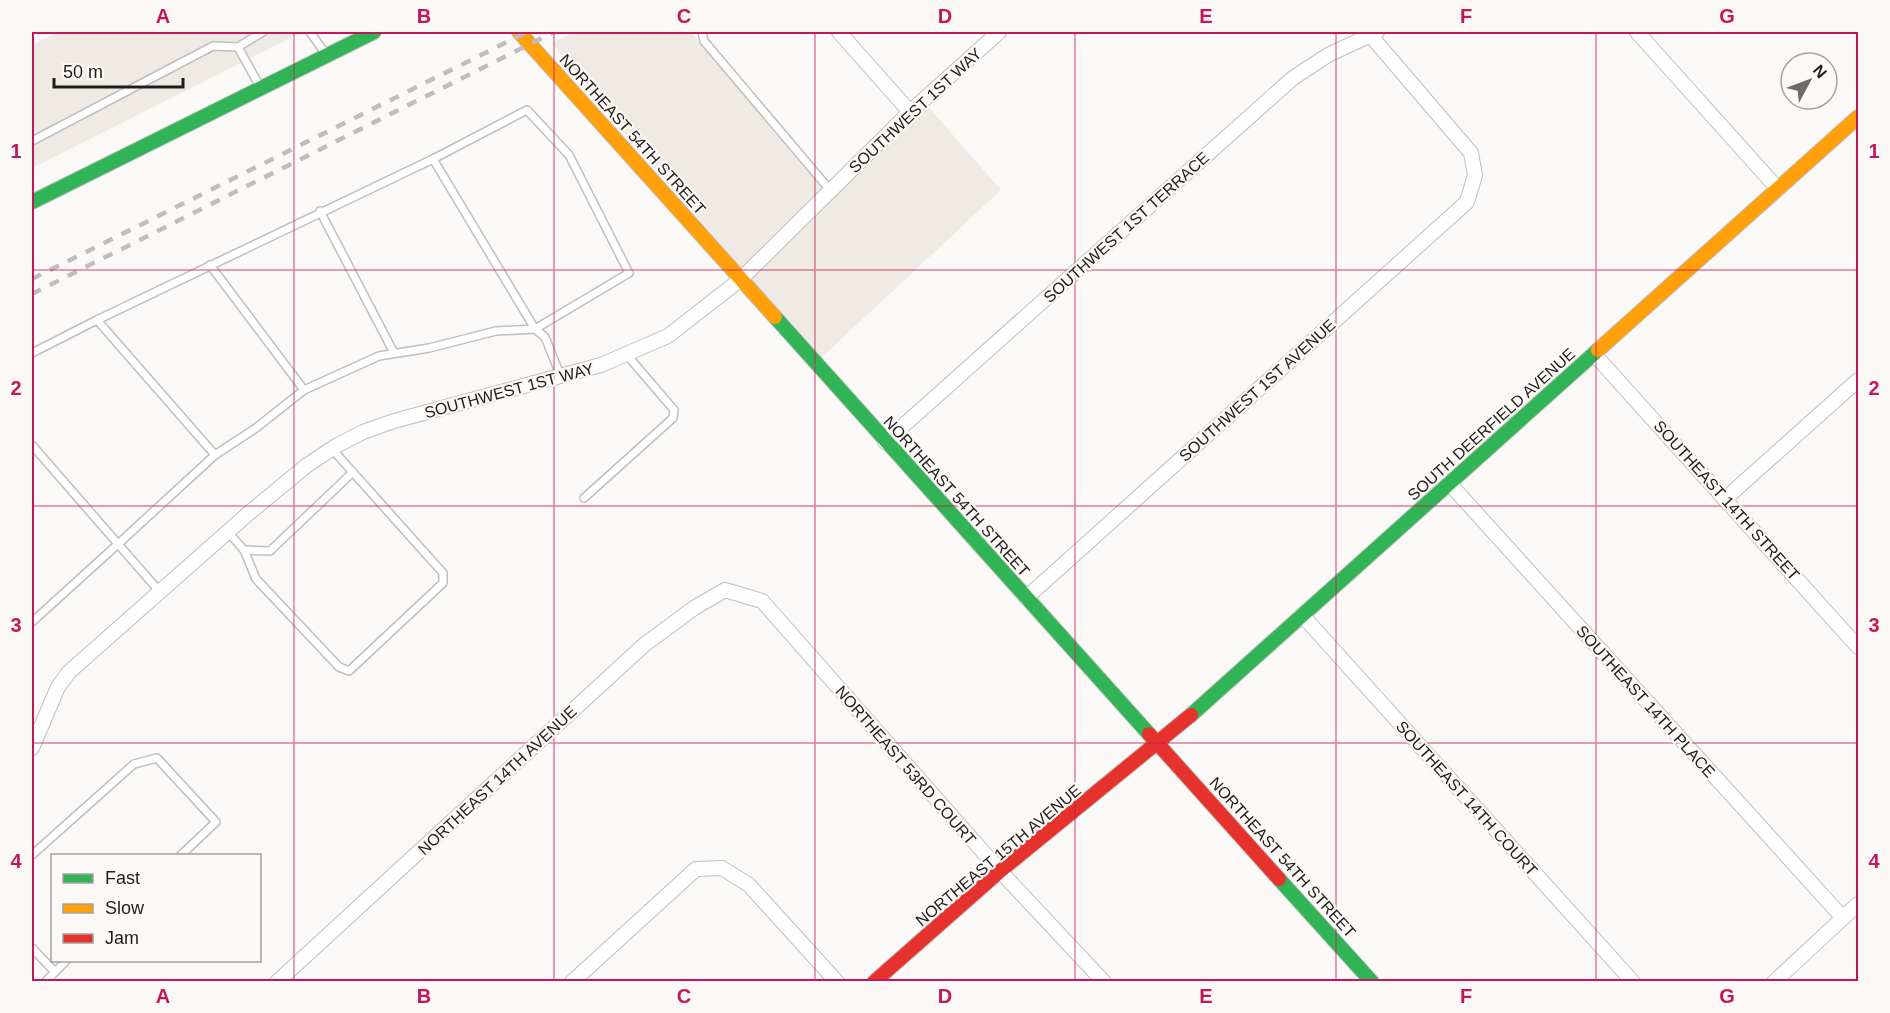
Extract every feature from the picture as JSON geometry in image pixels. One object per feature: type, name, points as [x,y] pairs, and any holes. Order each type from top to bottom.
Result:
[{"type":"street","points":[[32,201],[374,32]]},
{"type":"street","name":"NORTHEAST 54TH STREET","points":[[519,32],[885,442],[1372,981]]},
{"type":"street","points":[[838,32],[910,112]]},
{"type":"street","name":"SOUTHWEST 1ST WAY","points":[[32,748],[58,687],[69,672],[306,466],[363,432],[394,421],[561,377],[627,355],[668,336],[741,279],[910,112],[999,32]]},
{"type":"street","points":[[1637,32],[1778,189]]},
{"type":"street","name":"SOUTHWEST 1ST AVENUE","points":[[1026,598],[1467,202],[1475,175],[1471,153],[1375,34]]},
{"type":"street","name":"SOUTHWEST 1ST TERRACE","points":[[885,442],[1293,78],[1328,55],[1375,34]]},
{"type":"street","name":"SOUTH DEERFIELD AVENUE","points":[[1144,755],[1858,117]]},
{"type":"street","name":"SOUTHEAST 14TH STREET","points":[[1594,354],[1858,645]]},
{"type":"street","points":[[1726,498],[1858,380]]},
{"type":"street","name":"SOUTHEAST 14TH PLACE","points":[[1449,483],[1843,918]]},
{"type":"street","name":"NORTHEAST 53RD COURT","points":[[725,590],[762,601],[1000,871],[1104,981]]},
{"type":"street","name":"NORTHEAST 14TH AVENUE","points":[[277,981],[644,645],[694,608],[725,590]]},
{"type":"street","name":"SOUTHEAST 14TH COURT","points":[[1302,615],[1633,981]]},
{"type":"street","name":"NORTHEAST 15TH AVENUE","points":[[874,981],[1000,871],[1144,755]]},
{"type":"street","points":[[573,981],[696,869],[722,868],[749,885],[837,981]]},
{"type":"street","points":[[1774,981],[1858,904]]},
{"type":"lane","points":[[32,141],[213,46],[238,47],[263,32]]},
{"type":"lane","points":[[310,32],[326,55]]},
{"type":"lane","points":[[702,32],[704,40],[830,190]]},
{"type":"lane","points":[[238,47],[261,88]]},
{"type":"lane","points":[[32,353],[320,211],[433,159],[527,110],[568,154],[629,273],[535,328],[496,331],[429,348],[379,356],[304,390],[256,428],[215,455],[32,621]]},
{"type":"lane","points":[[433,159],[535,328],[545,337],[561,377]]},
{"type":"lane","points":[[320,211],[394,354]]},
{"type":"lane","points":[[210,265],[304,390]]},
{"type":"lane","points":[[97,320],[215,455]]},
{"type":"lane","points":[[584,498],[673,418],[674,410],[627,355]]},
{"type":"lane","points":[[32,445],[161,592]]},
{"type":"lane","points":[[228,532],[244,550],[256,579],[339,668],[349,671],[443,584],[443,573],[332,449]]},
{"type":"lane","points":[[244,550],[270,550],[353,471]]},
{"type":"lane","points":[[32,855],[134,764],[157,758],[216,822],[181,854]]},
{"type":"lane","points":[[32,948],[55,972]]},
{"type":"lane","points":[[45,981],[65,962]]},
{"type":"shaded area","points":[[59,32],[303,32],[32,168],[32,45]]},
{"type":"shaded area","points":[[575,32],[691,32],[835,195],[926,104],[1001,190],[821,358],[635,146],[552,43]]},
{"type":"railway","points":[[32,279],[527,32]]},
{"type":"railway","points":[[32,294],[554,32]]},
{"type":"traffic: fast","points":[[32,202],[374,32]]},
{"type":"traffic: fast","points":[[775,317],[1149,734]]},
{"type":"traffic: fast","points":[[1191,715],[1598,350]]},
{"type":"traffic: fast","points":[[1279,879],[1372,982]]},
{"type":"traffic: slow","points":[[519,32],[775,317]]},
{"type":"traffic: slow","points":[[1598,350],[1858,117]]},
{"type":"traffic: jam","points":[[874,982],[1000,871],[1191,715]]},
{"type":"traffic: jam","points":[[1149,734],[1279,879]]}]
